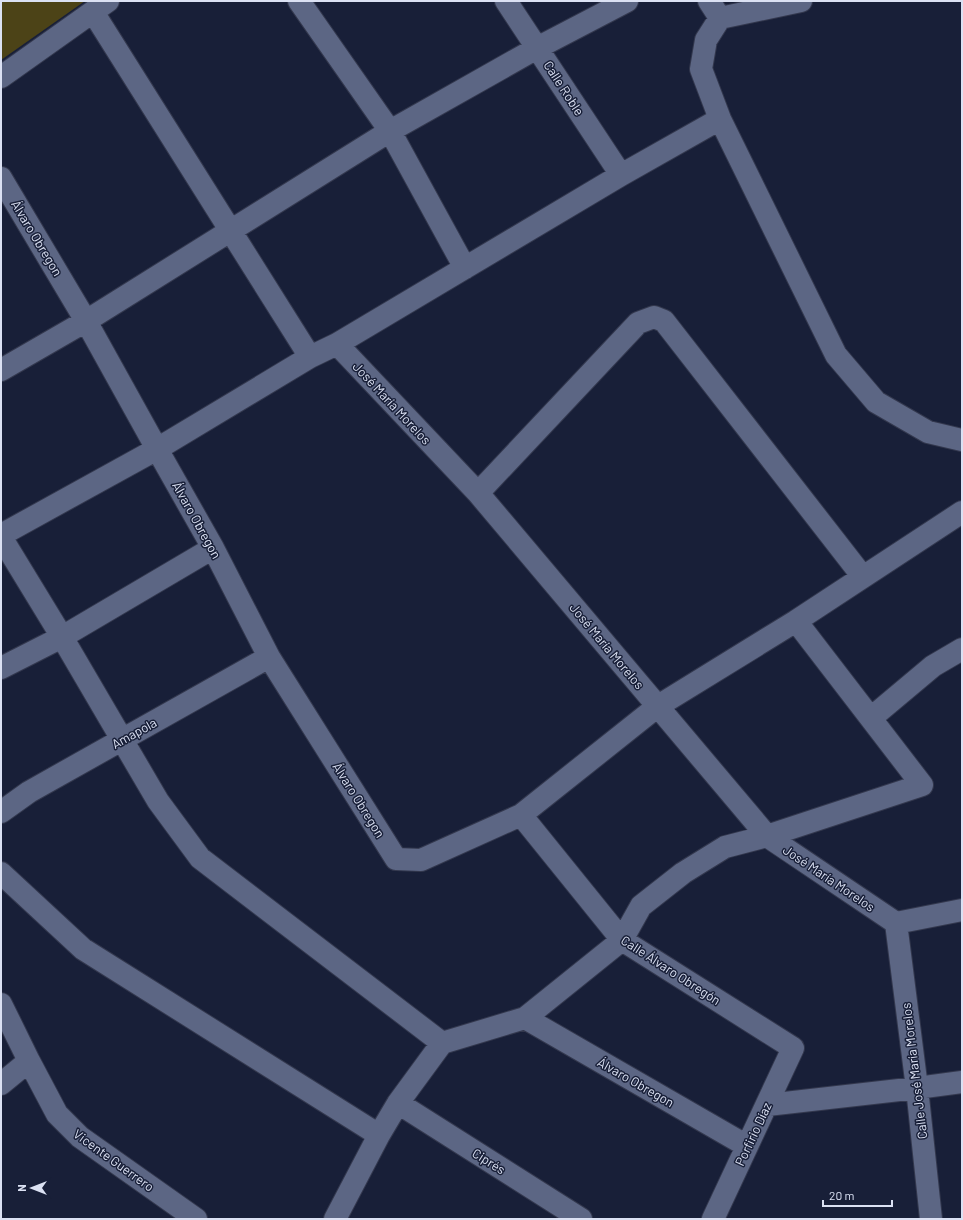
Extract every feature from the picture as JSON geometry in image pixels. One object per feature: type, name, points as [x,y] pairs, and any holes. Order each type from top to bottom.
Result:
[{"type":"street","points":[[299,1],[390,131],[465,268]]},
{"type":"street","name":"Calle Roble","points":[[506,1],[621,176]]},
{"type":"street","points":[[1,370],[86,321],[390,131],[537,48],[627,1]]},
{"type":"street","points":[[801,1],[714,9],[706,40],[701,69],[720,119],[836,355],[876,402],[928,432],[962,440]]},
{"type":"street","points":[[1,77],[100,6],[232,230],[310,356]]},
{"type":"street","points":[[442,1043],[200,858],[158,801],[1,536],[157,448],[310,356],[337,344],[720,119]]},
{"type":"street","name":"Álvaro Obregon","points":[[1,178],[86,321],[213,548],[269,657],[396,859],[421,860],[521,815]]},
{"type":"street","points":[[478,493],[638,323],[654,317],[664,321],[863,577]]},
{"type":"street","name":"José María Morelos","points":[[337,344],[478,493],[767,836],[896,923]]},
{"type":"street","points":[[521,815],[658,706],[796,621],[962,512]]},
{"type":"street","points":[[1,668],[62,637],[213,548]]},
{"type":"street","points":[[335,1219],[379,1135],[398,1103],[442,1043],[525,1018],[622,940],[642,906],[683,873],[725,847],[767,836],[922,785],[796,621]]},
{"type":"street","points":[[871,718],[933,666],[962,650]]},
{"type":"street","name":"Amapola","points":[[1,812],[30,792],[269,657]]},
{"type":"street","name":"Calle Álvaro Obregón","points":[[521,815],[622,940],[793,1048]]},
{"type":"street","points":[[1,874],[83,949],[379,1135]]},
{"type":"street","points":[[896,923],[962,910]]},
{"type":"street","name":"Calle José María Morelos","points":[[896,923],[917,1088],[931,1219]]},
{"type":"street","name":"Vicente Guerrero","points":[[1,1004],[57,1114],[80,1137],[196,1219]]},
{"type":"street","name":"Álvaro Obregon","points":[[525,1018],[747,1146]]},
{"type":"street","name":"Porfirio Díaz","points":[[713,1219],[793,1048]]},
{"type":"street","points":[[1,1084],[29,1061]]},
{"type":"street","points":[[767,1105],[962,1082]]},
{"type":"street","name":"Ciprés","points":[[398,1103],[581,1219]]},
{"type":"shaded area","points":[[1,1],[85,1],[1,60]]}]
